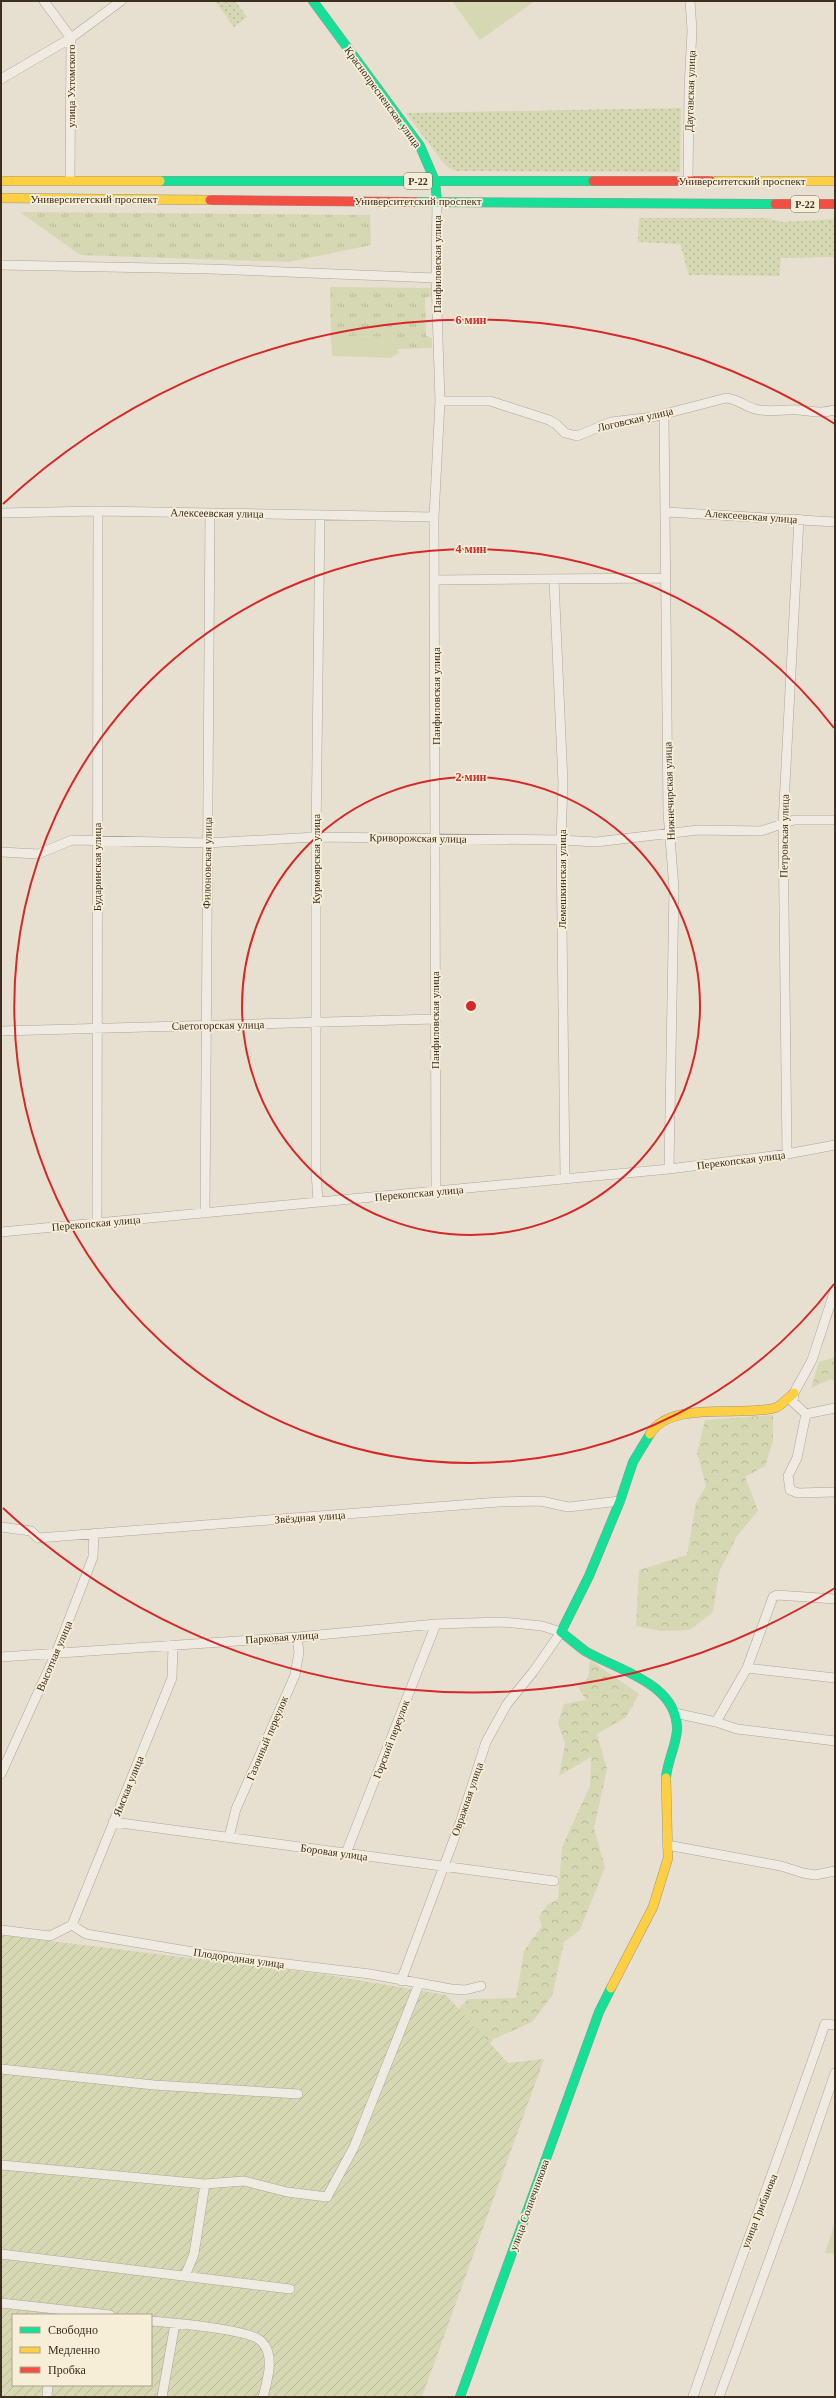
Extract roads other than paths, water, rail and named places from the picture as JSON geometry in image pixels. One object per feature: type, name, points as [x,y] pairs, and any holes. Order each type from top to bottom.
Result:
[{"type":"main road","name":"Краснопресненская улица","points":[[313,1],[420,146],[435,181],[437,201]]},
{"type":"main road","name":"Университетский проспект","points":[[1,181],[835,181]]},
{"type":"main road","name":"Университетский проспект","points":[[1,198],[634,204],[835,204]]},
{"type":"main road","points":[[675,1713],[660,1692],[628,1670],[586,1651],[561,1632],[589,1576],[620,1501],[633,1462],[655,1425],[667,1418],[697,1413],[776,1408],[794,1393]]},
{"type":"main road","name":"улица Солнечникова","points":[[460,2397],[599,2012],[632,1944],[653,1907],[668,1858],[666,1776],[677,1731],[675,1713]]},
{"type":"street","name":"улица Ухтомского","points":[[44,1],[71,38],[70,180]]},
{"type":"street","points":[[1,79],[71,38],[121,1]]},
{"type":"street","name":"Даугавская улица","points":[[688,180],[689,89],[692,30],[690,1]]},
{"type":"street","name":"Панфиловская улица","points":[[436,1191],[434,517],[440,401],[436,278],[437,201]]},
{"type":"street","points":[[1,265],[210,270],[436,278]]},
{"type":"street","name":"Логовская улица","points":[[440,401],[490,402],[549,420],[570,436],[577,436],[611,422],[664,414],[726,398],[736,399],[754,409],[761,410],[800,410],[815,414],[835,410]]},
{"type":"street","name":"Нижнечирская улица","points":[[664,414],[667,512],[665,578],[668,813],[674,888],[669,1169]]},
{"type":"street","name":"Алексеевская улица","points":[[1,513],[98,511],[434,517]]},
{"type":"street","name":"Бударинская улица","points":[[97,1223],[96,840],[98,511]]},
{"type":"street","name":"Алексеевская улица","points":[[667,512],[835,522]]},
{"type":"street","name":"Филоновская улица","points":[[205,1213],[205,1024],[210,513]]},
{"type":"street","name":"Курмоярская улица","points":[[318,1202],[316,837],[320,515]]},
{"type":"street","name":"Петровская улица","points":[[787,1154],[783,823],[798,519]]},
{"type":"street","points":[[435,580],[665,578]]},
{"type":"street","name":"Лемешкинская улица","points":[[554,580],[562,783],[561,840],[564,1179]]},
{"type":"street","name":"Криворожская улица","points":[[1,852],[38,854],[72,840],[207,843],[316,837],[561,840],[596,842],[670,835],[698,830],[761,831],[783,823],[802,819],[835,820]]},
{"type":"street","name":"Светогорская улица","points":[[1,1031],[205,1024],[316,1023],[435,1019]]},
{"type":"street","name":"Перекопская улица","points":[[1,1232],[669,1169],[787,1154],[835,1145]]},
{"type":"street","points":[[806,1414],[793,1402],[794,1393],[812,1360],[835,1290]]},
{"type":"street","points":[[806,1414],[835,1408]]},
{"type":"street","points":[[806,1414],[803,1436],[797,1458],[788,1476],[790,1490],[798,1493],[835,1492]]},
{"type":"street","name":"Звёздная улица","points":[[1,1527],[31,1531],[38,1538],[499,1502],[541,1501],[568,1507],[620,1501]]},
{"type":"street","name":"Высотная улица","points":[[1,1774],[56,1653],[93,1557],[94,1533]]},
{"type":"street","points":[[716,1722],[747,1668],[773,1597],[777,1595],[835,1599]]},
{"type":"street","name":"Парковая улица","points":[[1,1657],[297,1637],[436,1624],[502,1622],[542,1626],[561,1632]]},
{"type":"street","name":"Горский переулок","points":[[346,1854],[436,1624]]},
{"type":"street","name":"Овражная улица","points":[[400,1980],[471,1791],[486,1742],[507,1704],[534,1672],[561,1632]]},
{"type":"street","name":"Газонный переулок","points":[[228,1837],[236,1809],[295,1675],[300,1652],[297,1637]]},
{"type":"street","name":"Ямская улица","points":[[72,1925],[172,1678],[173,1645]]},
{"type":"street","points":[[747,1668],[835,1678]]},
{"type":"street","points":[[675,1713],[737,1728],[835,1741]]},
{"type":"street","name":"Боровая улица","points":[[113,1822],[554,1881]]},
{"type":"street","points":[[667,1845],[781,1866],[815,1875],[835,1871]]},
{"type":"street","points":[[1,1930],[50,1936],[72,1925]]},
{"type":"street","name":"Плодородная улица","points":[[72,1925],[86,1934],[211,1955],[370,1974],[419,1984],[465,1990],[481,1986]]},
{"type":"street","points":[[1,2165],[205,2184],[244,2181],[287,2192],[327,2197],[354,2147],[419,1984]]},
{"type":"street","name":"улица Грибанова","points":[[692,2397],[741,2255],[793,2120],[825,2024],[835,2025]]},
{"type":"street","points":[[1,2069],[154,2085],[298,2094]]},
{"type":"street","points":[[719,2397],[797,2184],[835,2073]]},
{"type":"street","points":[[185,2276],[194,2254],[205,2184]]},
{"type":"street","points":[[1,2254],[290,2289]]},
{"type":"street","points":[[1,2303],[54,2311],[96,2314]]},
{"type":"street","points":[[152,2321],[244,2334],[261,2341],[265,2347],[270,2367],[263,2397]]},
{"type":"street","points":[[162,2397],[175,2324]]},
{"type":"street","points":[[47,2397],[48,2386]]}]
